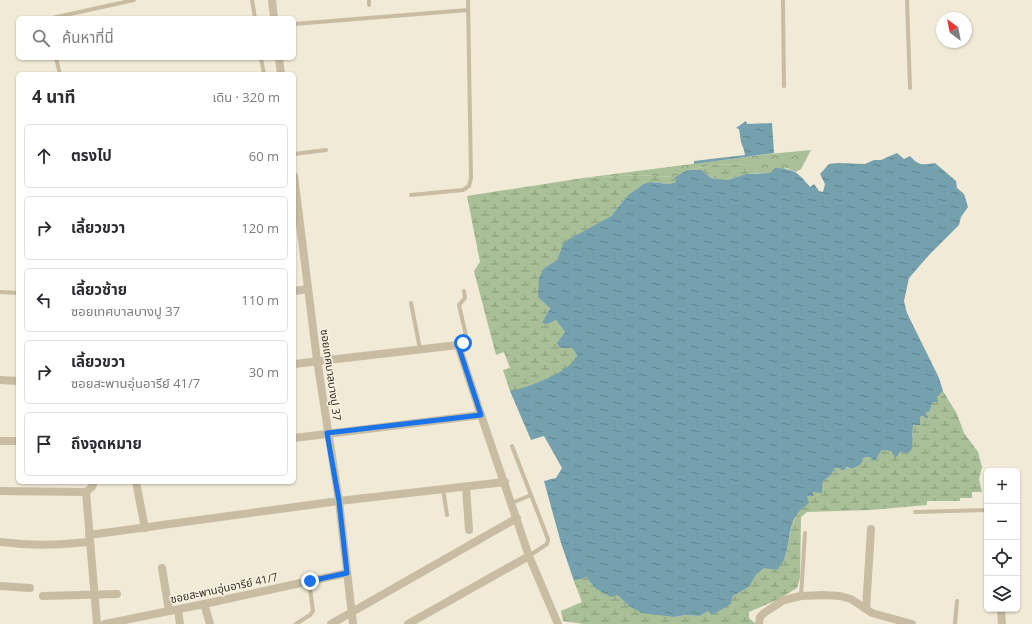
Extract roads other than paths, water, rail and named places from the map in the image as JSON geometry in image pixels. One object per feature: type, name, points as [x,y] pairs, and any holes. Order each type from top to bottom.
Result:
[{"type":"street","points":[[272,0],[274,16]]},
{"type":"street","points":[[279,60],[281,72]]},
{"type":"street","name":"ซอยเทศบาลบางปู 37","points":[[296,205],[327,433],[339,501],[353,624]]},
{"type":"street","points":[[296,291],[308,289]]},
{"type":"street","points":[[296,364],[317,360],[458,345],[530,556],[555,623]]},
{"type":"street","points":[[0,380],[16,381]]},
{"type":"street","points":[[296,438],[481,415]]},
{"type":"street","points":[[0,441],[16,441]]},
{"type":"street","points":[[0,542],[53,546],[145,528],[339,501],[505,482]]},
{"type":"street","points":[[0,491],[86,492],[93,484]]},
{"type":"street","points":[[136,484],[145,528]]},
{"type":"street","points":[[466,487],[469,530]]},
{"type":"street","points":[[86,492],[97,624]]},
{"type":"street","points":[[331,624],[517,518]]},
{"type":"street","points":[[866,609],[871,529]]},
{"type":"street","points":[[408,624],[530,556]]},
{"type":"street","points":[[162,568],[173,611],[180,624]]},
{"type":"street","name":"ซอยสะพานอุ่นอารีย์ 41/7","points":[[105,624],[122,622],[347,573]]},
{"type":"street","points":[[0,586],[30,588]]},
{"type":"street","points":[[43,596],[117,594]]},
{"type":"street","points":[[759,624],[760,617],[784,600],[801,596],[840,596],[851,599],[872,613],[912,624]]},
{"type":"street","points":[[204,604],[210,624]]},
{"type":"street","points":[[1001,612],[1002,624]]},
{"type":"lane","points":[[61,16],[134,0]]},
{"type":"lane","points":[[252,0],[255,16]]},
{"type":"lane","points":[[411,195],[463,190],[469,186],[471,178],[468,0]]},
{"type":"lane","points":[[783,0],[784,86]]},
{"type":"lane","points":[[906,0],[910,88]]},
{"type":"lane","points":[[296,24],[468,10]]},
{"type":"lane","points":[[56,60],[60,72]]},
{"type":"lane","points":[[262,60],[264,72]]},
{"type":"lane","points":[[296,154],[326,150]]},
{"type":"lane","points":[[458,345],[466,342],[467,340],[459,305],[465,298],[464,291]]},
{"type":"lane","points":[[0,292],[16,293]]},
{"type":"lane","points":[[411,303],[420,349]]},
{"type":"lane","points":[[512,446],[548,539],[547,544],[530,556]]},
{"type":"lane","points":[[443,489],[447,515]]},
{"type":"lane","points":[[512,504],[531,495]]},
{"type":"lane","points":[[915,512],[984,510]]},
{"type":"lane","points":[[801,596],[805,533]]},
{"type":"lane","points":[[296,624],[313,611],[310,581]]},
{"type":"lane","points":[[955,624],[957,602]]},
{"type":"water","points":[[746,121],[747,124],[772,123],[774,153],[694,164],[694,161],[745,155],[739,129],[736,128]]},
{"type":"water","points":[[897,153],[904,159],[910,156],[916,162],[921,164],[935,163],[956,181],[957,188],[964,194],[968,207],[961,217],[959,225],[929,255],[909,278],[904,301],[907,313],[939,378],[943,391],[937,397],[938,402],[932,403],[930,411],[926,413],[929,420],[923,416],[920,417],[920,425],[913,425],[912,449],[908,453],[901,452],[895,458],[892,452],[885,450],[881,451],[876,460],[873,461],[869,457],[863,458],[861,464],[852,469],[847,467],[844,470],[835,468],[831,475],[824,480],[822,493],[812,492],[814,496],[807,496],[809,503],[802,508],[794,520],[784,559],[777,570],[764,568],[756,575],[749,587],[733,596],[731,604],[712,615],[708,611],[700,616],[686,615],[674,617],[642,613],[629,606],[617,595],[611,597],[595,588],[586,577],[574,581],[561,543],[544,481],[556,478],[562,468],[544,436],[531,440],[510,391],[534,384],[560,372],[572,363],[577,355],[572,348],[560,348],[557,343],[565,332],[556,320],[548,324],[542,323],[550,308],[538,297],[539,278],[544,268],[557,260],[564,242],[611,216],[629,194],[643,184],[650,182],[669,184],[676,182],[675,177],[687,170],[702,170],[711,178],[727,180],[746,174],[770,173],[775,168],[787,169],[795,172],[810,187],[814,184],[819,191],[823,192],[825,184],[820,174],[829,164],[865,164],[874,160],[881,160]]}]
